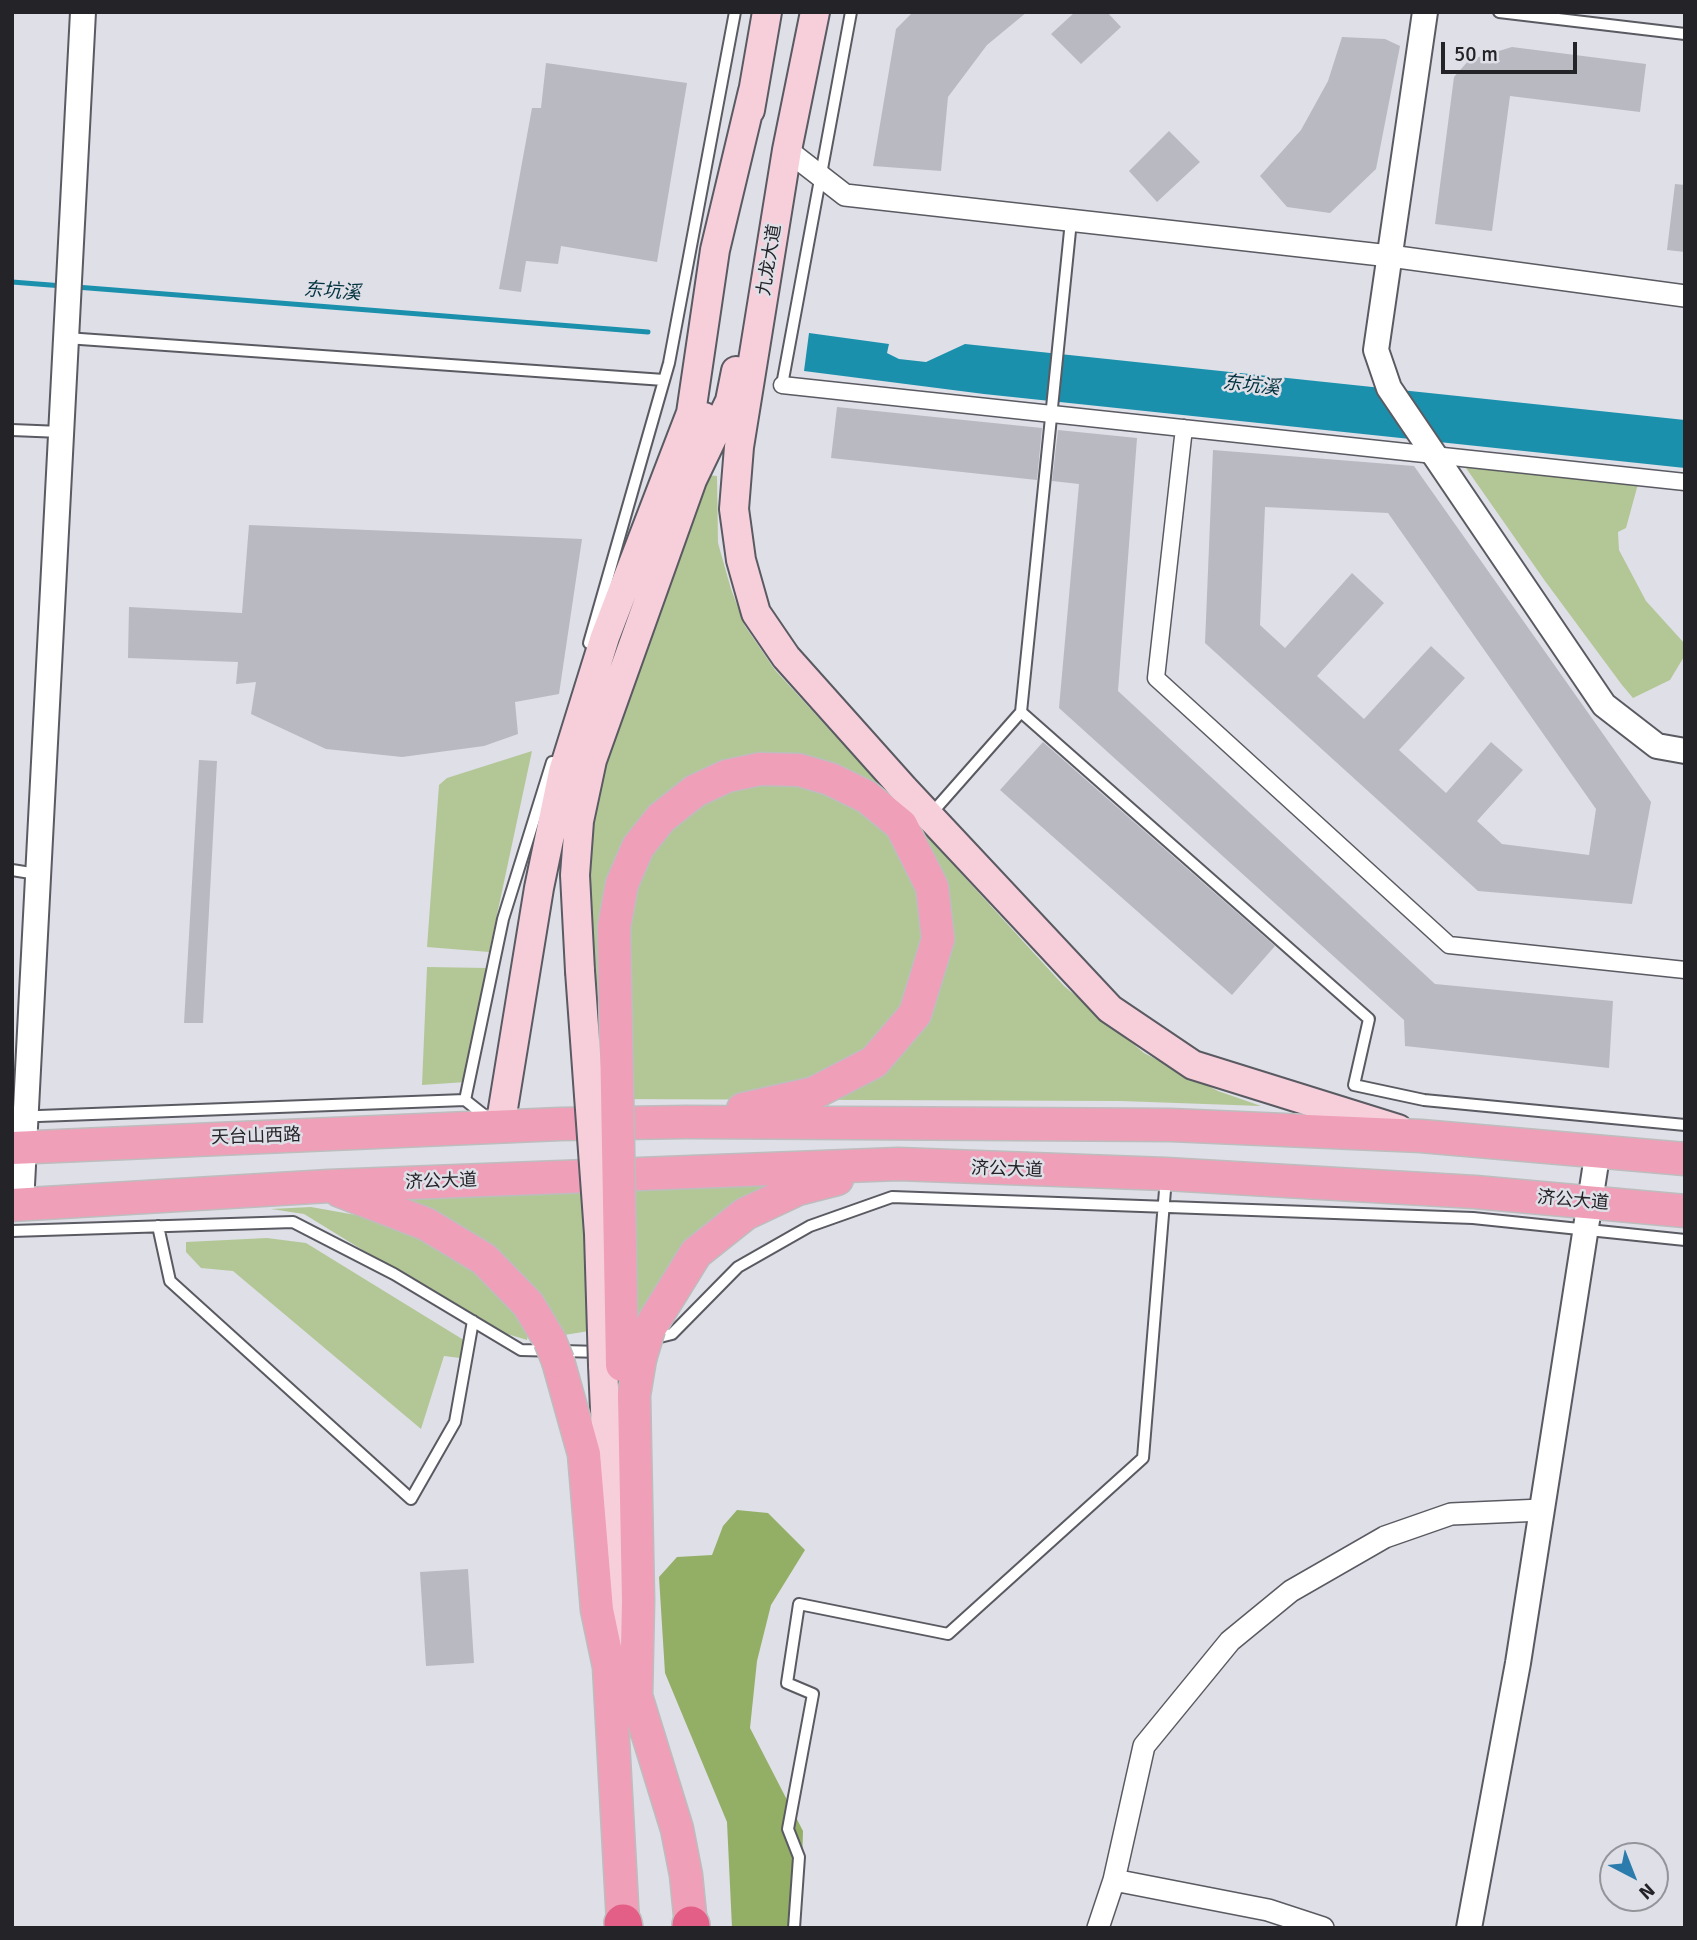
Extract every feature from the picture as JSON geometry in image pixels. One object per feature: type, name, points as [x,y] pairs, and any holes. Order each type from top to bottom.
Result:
[{"type":"main road","points":[[692,480],[713,370],[767,12]]},
{"type":"main road","name":"九龙大道","points":[[815,12],[787,150],[739,447],[734,509],[741,560],[756,613],[786,657],[929,816],[1110,1009],[1193,1065],[1421,1136]]},
{"type":"main road","points":[[753,91],[715,250],[691,413],[605,637],[563,772],[539,888],[500,1127],[687,1122],[1171,1125],[1421,1136],[1685,1159]]},
{"type":"main road","points":[[622,1665],[638,1601],[634,1395],[622,1363],[599,1234],[575,875],[579,821],[592,760],[692,480],[730,401],[787,150]]},
{"type":"main road","points":[[623,1925],[624,1606],[618,1436],[622,1363],[614,927],[622,884],[638,847],[661,818],[695,791],[727,776],[760,769],[799,770],[830,779],[867,797],[901,825],[932,887],[938,939],[915,1014],[874,1062],[814,1093],[687,1122]]},
{"type":"main road","points":[[1166,1174],[1171,1125]]},
{"type":"main road","name":"天台山西路","points":[[18,1132],[500,1127]]},
{"type":"main road","points":[[622,1363],[649,1329],[696,1253],[744,1214],[798,1189],[898,1164]]},
{"type":"main road","name":"济公大道","points":[[329,1186],[898,1164],[1166,1174],[1475,1192],[1588,1216],[1685,1211]]},
{"type":"main road","points":[[15,1213],[329,1186],[426,1224],[484,1259],[528,1304],[554,1351],[584,1454],[597,1610],[636,1696],[679,1841],[691,1927]]},
{"type":"street","points":[[15,1213],[18,1132],[37,874],[83,12]]},
{"type":"street","points":[[1425,12],[1376,350],[1389,388],[1605,705],[1657,746],[1685,751]]},
{"type":"street","points":[[787,150],[819,178],[845,195],[1390,256],[1685,296]]},
{"type":"street","points":[[782,386],[1685,482]]},
{"type":"street","points":[[1184,428],[1156,678],[1449,945],[1685,970]]},
{"type":"street","points":[[1469,1928],[1518,1663],[1598,1150]]},
{"type":"street","points":[[1098,1928],[1114,1880],[1144,1746],[1230,1641],[1291,1591],[1385,1537],[1451,1514],[1542,1510]]},
{"type":"street","points":[[1114,1880],[1268,1910],[1315,1927]]},
{"type":"lane","points":[[584,662],[664,380],[735,12]]},
{"type":"lane","points":[[782,386],[851,12]]},
{"type":"lane","points":[[1499,12],[1685,34]]},
{"type":"lane","points":[[929,816],[1021,712],[1049,414],[1071,221]]},
{"type":"lane","points":[[67,329],[664,380]]},
{"type":"lane","points":[[12,430],[61,432]]},
{"type":"lane","points":[[1021,712],[1369,1018],[1354,1085],[1424,1100],[1685,1125]]},
{"type":"lane","points":[[465,1100],[503,919],[555,752]]},
{"type":"lane","points":[[12,870],[37,874]]},
{"type":"lane","points":[[18,1132],[465,1100],[500,1127]]},
{"type":"lane","points":[[794,1928],[799,1857],[788,1829],[813,1693],[787,1683],[799,1604],[948,1634],[1143,1458],[1166,1174]]},
{"type":"lane","points":[[15,1213],[158,1226],[293,1222],[394,1274],[521,1350],[598,1353],[672,1334],[738,1267],[810,1226],[892,1197],[1473,1218],[1588,1216],[1685,1240]]},
{"type":"lane","points":[[158,1226],[170,1282],[411,1499],[455,1422],[473,1321]]},
{"type":"green space","points":[[1494,458],[1638,484],[1626,528],[1618,532],[1619,550],[1646,601],[1685,644],[1685,655],[1670,680],[1633,698],[1622,685],[1466,468]]},
{"type":"green space","points":[[707,475],[717,476],[718,543],[731,589],[745,626],[775,670],[1064,986],[1144,1053],[1218,1091],[1261,1106],[1121,1101],[605,1099],[590,929],[591,850],[600,780]]},
{"type":"green space","points":[[532,751],[489,952],[427,947],[439,785],[447,778]]},
{"type":"green space","points":[[427,967],[488,968],[466,1082],[422,1085]]},
{"type":"green space","points":[[779,1183],[640,1323],[564,1335],[397,1200]]},
{"type":"green space","points":[[311,1207],[384,1220],[463,1254],[530,1328],[527,1340],[491,1329],[304,1214],[271,1209]]},
{"type":"green space","points":[[267,1238],[306,1243],[467,1342],[468,1359],[444,1356],[421,1429],[233,1271],[201,1268],[186,1252],[186,1242]]},
{"type":"green space","points":[[737,1510],[768,1513],[805,1550],[771,1605],[757,1661],[750,1728],[803,1831],[800,1928],[732,1928],[727,1822],[665,1673],[659,1577],[677,1557],[712,1555],[723,1526]]},
{"type":"water","points":[[809,333],[889,344],[887,353],[899,359],[926,362],[965,344],[1685,420],[1685,468],[984,394],[804,371]]},
{"type":"building","points":[[913,12],[1027,12],[987,45],[948,97],[941,171],[873,166],[896,29]]},
{"type":"building","points":[[1075,12],[1107,12],[1121,27],[1081,64],[1051,34]]},
{"type":"building","points":[[1342,37],[1385,39],[1400,46],[1376,169],[1330,213],[1287,207],[1260,176],[1301,130],[1328,81]]},
{"type":"building","points":[[1512,47],[1646,64],[1640,112],[1510,96],[1492,231],[1435,224],[1454,77],[1469,60]]},
{"type":"building","points":[[546,63],[687,83],[657,262],[561,246],[558,264],[526,261],[521,292],[499,289],[532,108],[541,108]]},
{"type":"building","points":[[1169,131],[1200,162],[1157,202],[1129,171]]},
{"type":"building","points":[[1675,184],[1685,185],[1685,252],[1667,250]]},
{"type":"building","points":[[837,407],[1042,428],[1037,480],[831,458]]},
{"type":"building","points":[[1058,430],[1137,438],[1118,691],[1435,984],[1613,1001],[1609,1068],[1405,1046],[1404,1020],[1059,708],[1079,484],[1052,481]]},
{"type":"building","points":[[1213,450],[1414,466],[1651,802],[1632,904],[1478,891],[1205,643]],"holes":[[[1265,507],[1388,513],[1596,809],[1589,855],[1502,844],[1477,821],[1523,770],[1491,742],[1446,793],[1399,750],[1465,678],[1431,646],[1364,719],[1317,676],[1384,603],[1352,573],[1285,648],[1260,625]]]},
{"type":"building","points":[[249,525],[582,539],[559,694],[515,702],[518,734],[484,746],[402,757],[326,749],[251,714],[256,682],[236,684],[238,662],[128,658],[129,607],[242,613]]},
{"type":"building","points":[[1043,742],[1275,946],[1232,995],[1000,790]]},
{"type":"building","points":[[199,760],[217,761],[203,1023],[184,1023]]},
{"type":"building","points":[[468,1569],[474,1663],[426,1666],[420,1572]]},
{"type":"waterway","name":"东坑溪","points":[[12,282],[63,286]]},
{"type":"waterway","name":"东坑溪","points":[[76,287],[648,332]]}]
